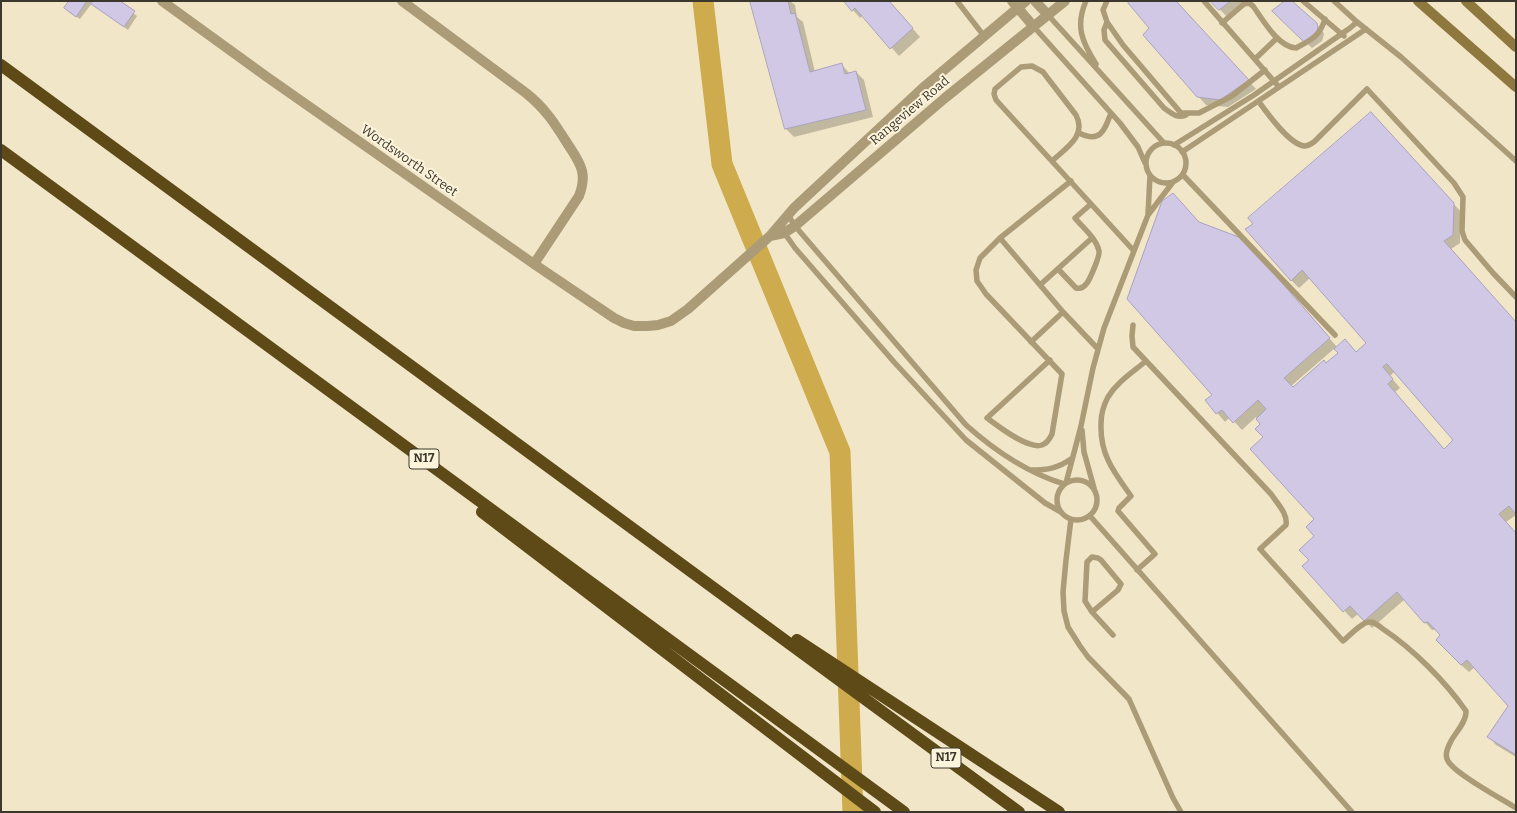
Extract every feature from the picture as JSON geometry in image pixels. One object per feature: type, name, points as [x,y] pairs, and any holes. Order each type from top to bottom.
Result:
[{"type":"highway","name":"N17","points":[[1,65],[1019,812]]},
{"type":"highway","name":"N17","points":[[1,150],[904,812]]},
{"type":"highway","points":[[237,322],[260,342],[875,812]]},
{"type":"highway","points":[[722,595],[759,615],[1059,812]]},
{"type":"main road","points":[[1418,1],[1516,87]]},
{"type":"main road","points":[[1466,1],[1516,47]]},
{"type":"street","name":"Wordsworth Street","points":[[162,1],[274,82],[534,264],[624,324],[648,326]]},
{"type":"street","points":[[402,1],[526,92],[540,104],[550,116],[579,163],[583,176],[583,184],[579,196],[534,264]]},
{"type":"street","name":"Rangeview Road","points":[[782,229],[788,215],[925,86],[984,36],[1015,4],[1026,1]]},
{"type":"street","points":[[1035,1],[1048,15]]},
{"type":"street","name":"Rangeview Road","points":[[648,326],[665,323],[680,315],[770,236],[782,229],[795,226],[945,98],[1065,1]]},
{"type":"street","points":[[1015,4],[1034,27]]},
{"type":"lane","points":[[957,1],[984,36]]},
{"type":"lane","points":[[1086,1],[1082,11],[1080,23],[1082,37],[1087,49],[1104,77]]},
{"type":"lane","points":[[1107,1],[1103,10],[1107,22],[1123,45],[1181,113],[1199,113],[1232,96],[1265,70]]},
{"type":"lane","points":[[1204,1],[1279,87]]},
{"type":"lane","points":[[1303,1],[1348,40]]},
{"type":"lane","points":[[1334,1],[1357,22],[1401,57],[1516,160]]},
{"type":"lane","points":[[1222,23],[1244,4],[1252,3],[1277,38],[1290,47],[1296,48],[1310,41],[1319,33],[1325,19]]},
{"type":"lane","points":[[1048,15],[1164,143]]},
{"type":"lane","points":[[1107,22],[1104,30],[1105,40],[1164,108],[1174,115],[1182,117],[1189,114]]},
{"type":"lane","points":[[1174,145],[1254,95],[1357,22]]},
{"type":"lane","points":[[1034,27],[1111,114],[1138,147],[1145,163],[1146,170],[1150,176],[1160,183],[1173,182]]},
{"type":"lane","points":[[1182,152],[1259,102],[1366,29]]},
{"type":"lane","points":[[1255,59],[1277,38]]},
{"type":"lane","points":[[1052,160],[1075,140],[1079,133],[1080,125],[1076,115],[1039,69],[1032,66],[1021,67],[996,88],[994,91],[996,100],[1134,251]]},
{"type":"lane","points":[[1259,102],[1280,127],[1298,144],[1306,146],[1310,145],[1367,89],[1454,183],[1463,197],[1462,231],[1465,240],[1516,297]]},
{"type":"lane","points":[[1079,133],[1087,137],[1094,138],[1098,136],[1106,127],[1111,114]]},
{"type":"lane","points":[[1065,483],[1081,426],[1093,368],[1104,328],[1148,215],[1173,182],[1182,175],[1186,163],[1182,152],[1174,145],[1164,143],[1153,147],[1146,157],[1145,163]]},
{"type":"lane","points":[[1182,175],[1335,335]]},
{"type":"lane","points":[[1148,215],[1150,176]]},
{"type":"lane","points":[[1050,360],[987,418],[1029,444],[1036,446],[1043,445],[1049,441],[1052,434],[1062,374],[1050,360],[986,294],[977,281],[976,267],[980,258],[1000,238],[1071,181]]},
{"type":"lane","points":[[1058,269],[1076,288],[1080,289],[1087,284],[1099,255],[1092,238],[1075,218],[1091,204]]},
{"type":"lane","points":[[788,215],[795,226],[966,425],[982,439],[1030,470],[1052,480],[1065,483]]},
{"type":"lane","points":[[782,229],[795,248],[894,362],[966,440],[1045,503],[1071,519],[1078,520],[1090,516],[1097,504],[1096,491],[1084,452],[1081,426]]},
{"type":"lane","points":[[1000,238],[1063,312],[1098,350]]},
{"type":"lane","points":[[1040,285],[1092,238]]},
{"type":"lane","points":[[1031,342],[1063,312]]},
{"type":"lane","points":[[1133,325],[1133,347],[1271,494],[1285,514],[1286,525],[1260,550],[1343,641],[1365,622],[1371,622],[1395,637],[1418,657],[1459,701],[1466,713],[1448,747],[1446,753],[1447,760],[1457,771],[1516,808]]},
{"type":"lane","points":[[1137,570],[1155,554],[1118,511],[1119,508],[1131,496],[1112,470],[1100,437],[1102,411],[1108,397],[1121,382],[1146,361]]},
{"type":"lane","points":[[1030,470],[1049,470],[1062,466],[1072,458]]},
{"type":"lane","points":[[1061,512],[1057,500],[1060,488],[1065,483],[1075,479],[1080,480],[1089,483],[1096,491]]},
{"type":"lane","points":[[1090,516],[1352,812]]},
{"type":"lane","points":[[1071,519],[1063,592],[1064,611],[1068,627],[1088,657],[1129,699],[1173,798],[1181,812]]},
{"type":"lane","points":[[1092,612],[1118,590],[1121,584],[1098,558],[1092,557],[1087,562],[1084,599],[1092,612],[1113,635]]},
{"type":"building","points":[[69,1],[87,1],[76,17],[64,8]]},
{"type":"building","points":[[93,1],[120,1],[135,11],[124,27],[91,4]]},
{"type":"building","points":[[750,1],[788,1],[791,14],[795,13],[810,72],[842,63],[845,74],[856,71],[866,110],[785,129]]},
{"type":"building","points":[[844,1],[889,1],[913,28],[890,49],[855,8],[852,11]]},
{"type":"building","points":[[1130,1],[1176,1],[1249,80],[1220,100],[1197,97],[1143,35],[1149,28],[1128,3]]},
{"type":"building","points":[[1210,1],[1231,1],[1219,10]]},
{"type":"building","points":[[1285,1],[1292,1],[1317,23],[1318,28],[1316,35],[1305,43],[1272,11]]},
{"type":"building","points":[[1371,112],[1454,203],[1453,235],[1444,241],[1516,322],[1516,513],[1509,506],[1499,514],[1516,533],[1516,755],[1487,737],[1508,706],[1467,660],[1461,665],[1436,640],[1440,635],[1428,622],[1424,623],[1397,592],[1364,621],[1350,606],[1343,612],[1302,566],[1309,560],[1299,550],[1314,536],[1306,527],[1314,519],[1250,449],[1263,437],[1255,429],[1260,424],[1256,419],[1266,409],[1258,400],[1233,423],[1222,410],[1216,414],[1205,400],[1212,395],[1127,299],[1162,201],[1173,193],[1199,222],[1244,239],[1330,338],[1284,378],[1293,387],[1324,360],[1326,363],[1338,353],[1334,349],[1345,339],[1356,352],[1366,343],[1302,270],[1291,281],[1245,229],[1253,224],[1248,218]],"holes":[[[1387,364],[1453,440],[1444,449],[1388,384],[1393,379],[1383,367]]]},
{"type":"waterway","points":[[703,1],[722,164],[840,452],[853,812]]}]
